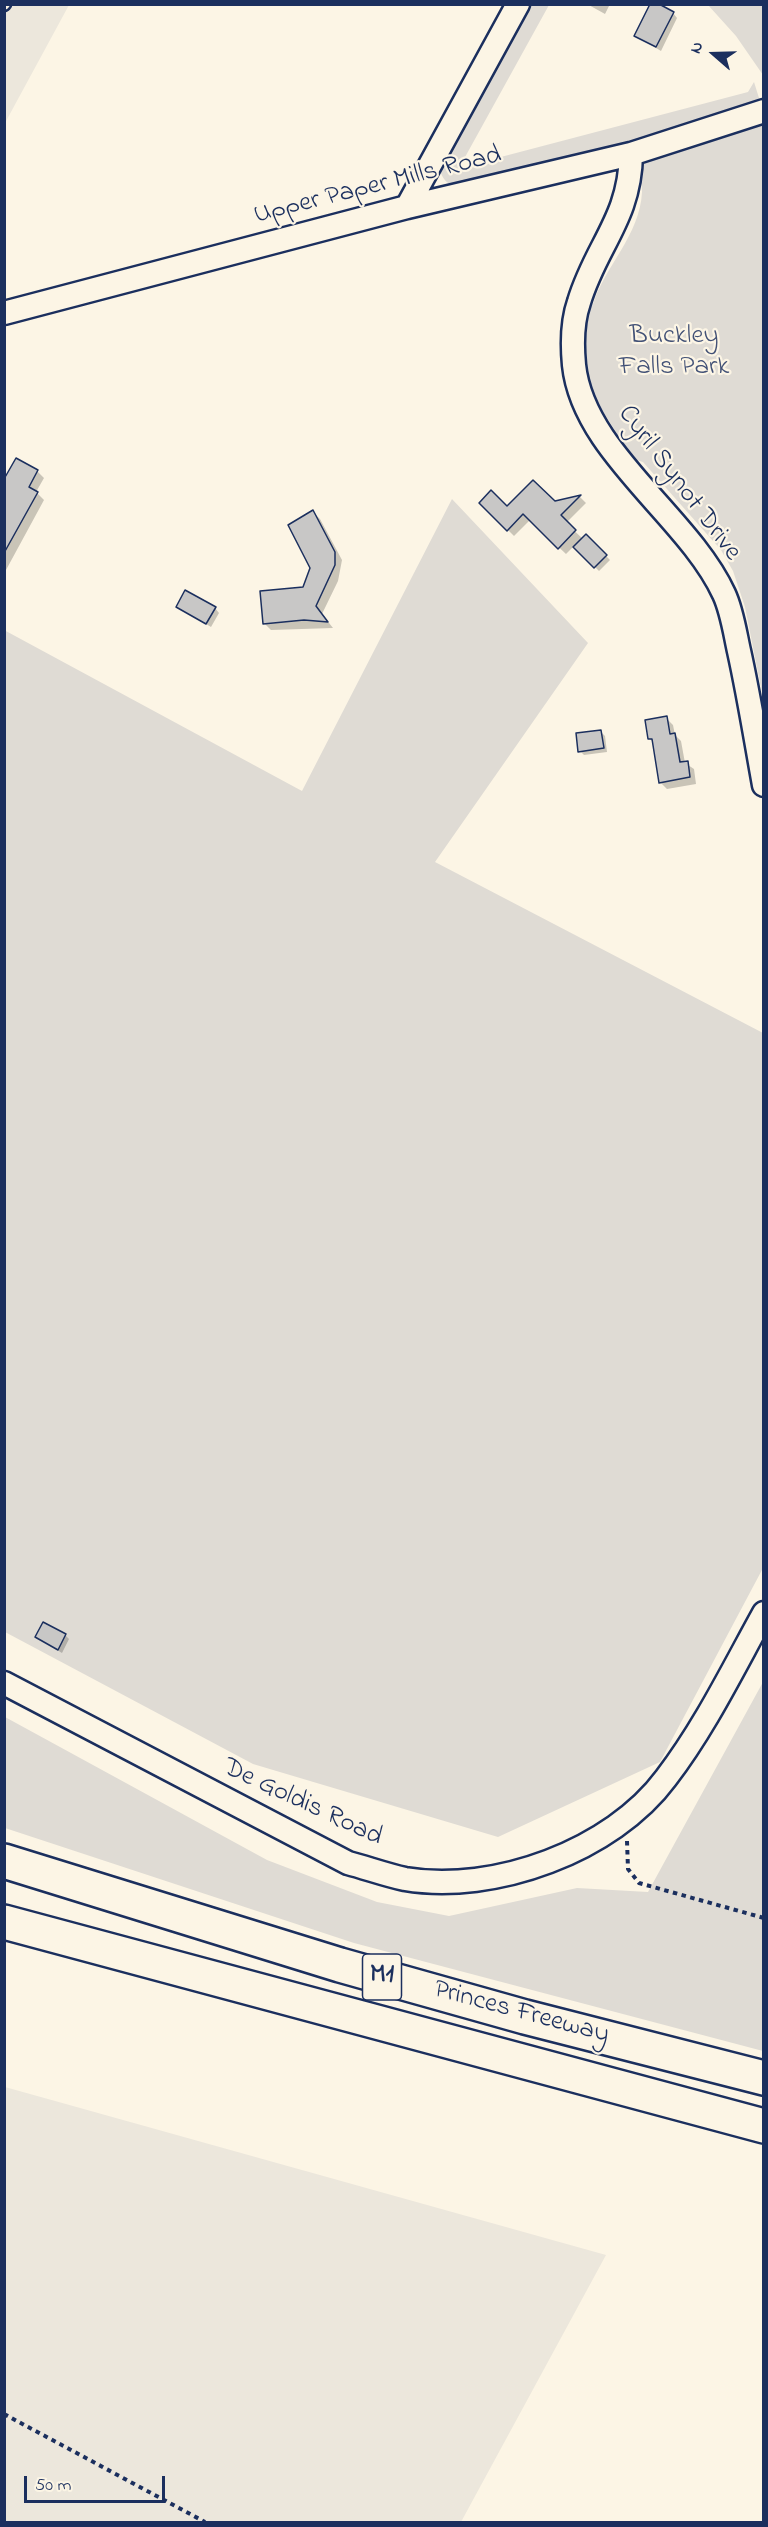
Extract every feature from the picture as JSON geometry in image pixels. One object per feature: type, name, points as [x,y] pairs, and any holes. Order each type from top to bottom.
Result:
[{"type":"highway","name":"Princes Freeway","points":[[4,1861],[340,1965],[525,2017],[764,2078]]},
{"type":"highway","name":"Princes Freeway","points":[[4,1922],[764,2126]]},
{"type":"street","points":[[407,207],[518,4]]},
{"type":"street","name":"Upper Paper Mills Road","points":[[4,314],[407,207],[631,154],[764,111]]},
{"type":"street","name":"Cyril Synot Drive","points":[[631,154],[631,176],[626,201],[578,303],[573,336],[578,389],[590,414],[613,450],[703,558],[724,595],[743,671],[764,785]]},
{"type":"street","name":"De Goldis Road","points":[[4,1683],[348,1863],[406,1879],[455,1881],[504,1876],[547,1862],[589,1842],[629,1817],[665,1780],[699,1730],[764,1613]]},
{"type":"path","points":[[629,1817],[626,1847],[628,1869],[639,1883],[764,1918]]},
{"type":"path","points":[[4,2414],[205,2523]]},
{"type":"shaded area","points":[[5,5],[69,5],[5,123]]},
{"type":"shaded area","points":[[5,2087],[606,2255],[461,2522],[5,2522]]},
{"type":"green space","points":[[520,5],[549,5],[459,168],[748,92],[754,82],[759,98],[756,105],[508,177],[469,185],[448,183],[443,178],[438,163]]},
{"type":"green space","points":[[708,5],[763,5],[763,75],[736,36]]},
{"type":"green space","name":"Buckley Falls Park","points":[[763,114],[763,698],[745,607],[733,571],[721,550],[643,462],[633,459],[602,410],[596,412],[581,344],[585,308],[593,304],[598,290],[629,236],[640,208],[642,188],[636,155]]},
{"type":"green space","points":[[452,499],[588,643],[435,862],[763,1033],[763,1568],[660,1762],[498,1837],[253,1764],[5,1632],[4,630],[302,791]]},
{"type":"green space","points":[[763,1682],[763,2051],[354,1943],[5,1828],[5,1717],[267,1860],[377,1902],[449,1916],[577,1888],[648,1892]]},
{"type":"building","points":[[650,4],[659,4],[674,12],[656,47],[634,36]]},
{"type":"building","points":[[16,458],[38,470],[29,487],[38,492],[4,553],[4,479]]},
{"type":"building","points":[[533,480],[555,501],[581,495],[561,515],[576,530],[558,549],[523,514],[507,531],[479,503],[491,490],[507,506]]},
{"type":"building","points":[[313,510],[335,552],[335,565],[316,606],[328,622],[304,620],[263,624],[260,591],[303,587],[310,568],[288,525]]},
{"type":"building","points":[[586,534],[607,555],[594,568],[573,547]]},
{"type":"building","points":[[185,590],[216,607],[206,624],[176,607]]},
{"type":"building","points":[[667,716],[670,734],[675,733],[680,762],[688,761],[690,777],[659,783],[652,739],[648,739],[645,720]]},
{"type":"building","points":[[601,730],[604,748],[578,752],[576,733]]},
{"type":"building","points":[[43,1622],[66,1634],[58,1650],[35,1637]]}]
